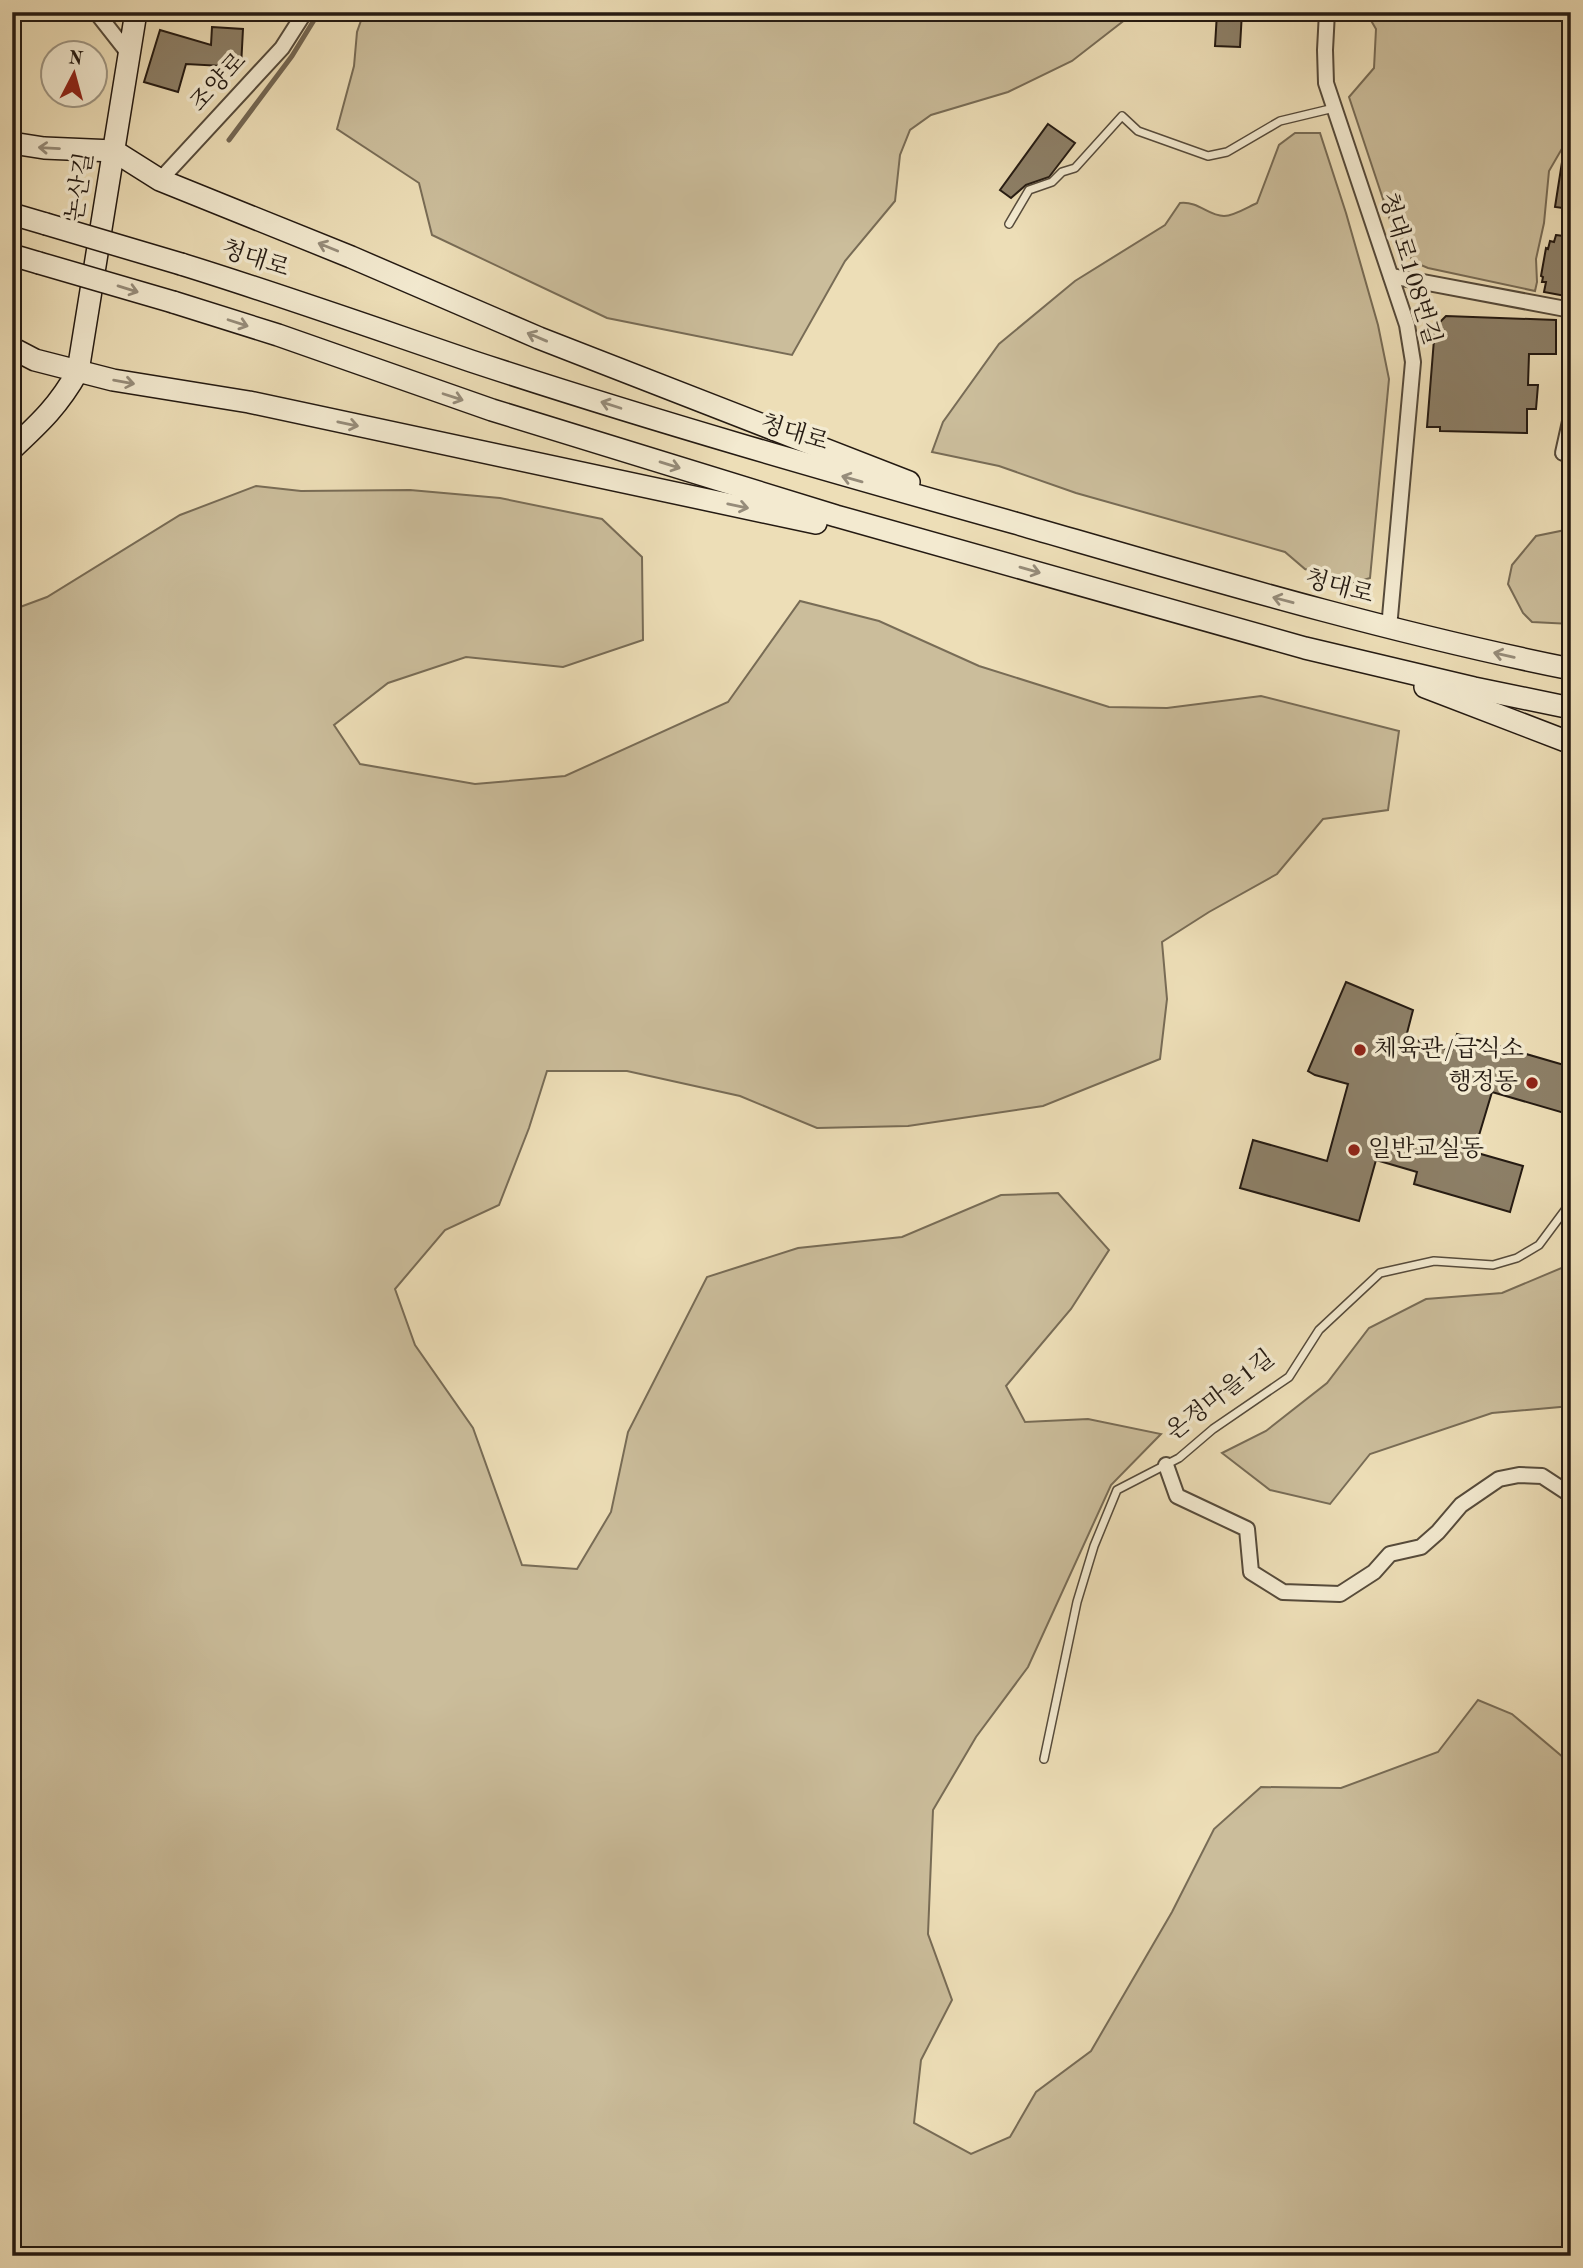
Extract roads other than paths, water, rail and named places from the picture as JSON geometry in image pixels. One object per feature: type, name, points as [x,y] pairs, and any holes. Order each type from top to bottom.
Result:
[{"type":"street","points":[[96,12],[129,54]]},
{"type":"street","name":"논산길","points":[[78,371],[136,12]]},
{"type":"street","name":"조양로","points":[[160,180],[282,48],[305,12]]},
{"type":"street","name":"청대로108번길","points":[[1327,12],[1326,83],[1407,325],[1414,373],[1389,628]]},
{"type":"street","points":[[12,143],[44,148],[114,151],[160,180],[351,257],[539,338],[1012,523]]},
{"type":"street","name":"청대로","points":[[12,214],[243,283],[471,361],[660,421],[879,486],[1252,592],[1389,628],[1571,669]]},
{"type":"street","points":[[12,255],[278,335],[492,410],[836,516],[1351,659],[1571,708]]},
{"type":"street","points":[[1391,275],[1571,310]]},
{"type":"street","points":[[12,348],[35,360],[113,380],[249,402],[994,560]]},
{"type":"street","points":[[12,449],[64,397],[78,371]]},
{"type":"street","points":[[1563,453],[1570,427]]},
{"type":"street","points":[[1351,659],[1571,743]]},
{"type":"street","name":"온정마을1길","points":[[1166,1465],[1177,1496],[1247,1529],[1251,1572],[1283,1592],[1340,1594],[1374,1572],[1390,1554],[1421,1548],[1461,1505],[1499,1479],[1519,1475],[1542,1476],[1571,1495]]},
{"type":"lane","points":[[1009,224],[1029,190],[1052,182],[1062,172],[1075,168],[1122,116],[1138,131],[1208,156],[1227,152],[1280,121],[1334,108]]},
{"type":"lane","name":"온정마을1길","points":[[1044,1759],[1077,1602],[1094,1546],[1117,1490],[1179,1458],[1213,1429],[1289,1377],[1319,1330],[1380,1273],[1434,1261],[1493,1265],[1517,1258],[1539,1245],[1571,1202]]},
{"type":"waterway","points":[[229,140],[292,56],[319,12]]},
{"type":"place","name":"체육관/급식소","points":[[1360,1050]]},
{"type":"place","name":"행정동","points":[[1532,1083]]},
{"type":"place","name":"일반교실동","points":[[1354,1150]]}]
